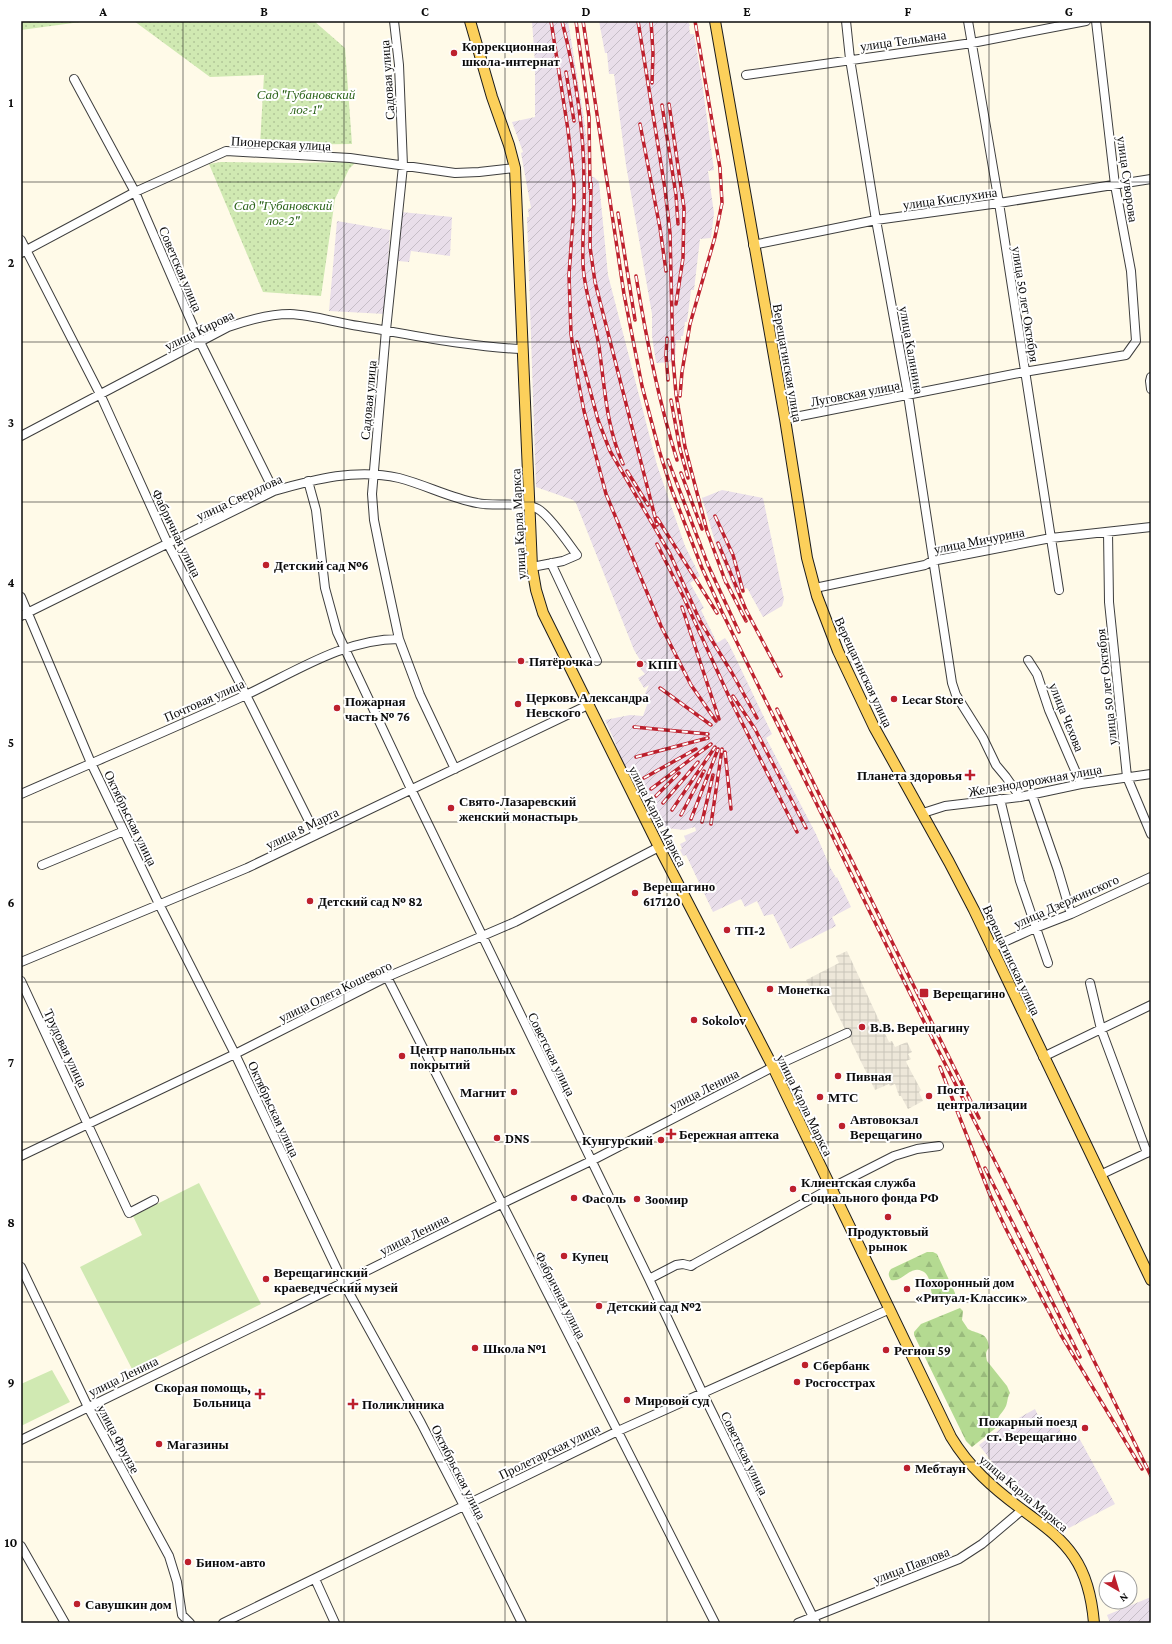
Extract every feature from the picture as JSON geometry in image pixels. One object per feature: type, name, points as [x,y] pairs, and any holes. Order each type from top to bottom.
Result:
[{"type":"main road","name":"улица Карла Маркса","points":[[470,21],[487,82],[509,145],[515,168],[532,567],[536,590],[543,613],[659,847],[773,1067],[960,1451],[982,1477],[1022,1510],[1044,1524],[1062,1541],[1074,1557],[1087,1584],[1094,1623]]},
{"type":"main road","name":"Верещагинская улица","points":[[715,21],[814,588],[829,630],[854,685],[881,740],[949,862],[1151,1280]]},
{"type":"street","name":"Садовая улица","points":[[394,21],[398,59],[404,166],[386,330],[373,474],[372,494],[374,520],[399,639],[420,695],[455,769]]},
{"type":"street","name":"улица Калинина","points":[[846,21],[850,59],[876,220],[908,395],[932,561],[952,683],[956,695],[983,738],[996,765],[1020,797]]},
{"type":"street","name":"улица 50 лет Октября","points":[[968,21],[999,203],[1059,590]]},
{"type":"street","name":"улица Тельмана","points":[[746,75],[850,59],[972,43],[1086,21]]},
{"type":"street","name":"улица Суворова","points":[[1096,21],[1115,185],[1131,271],[1136,341]]},
{"type":"street","name":"Советская улица","points":[[74,79],[135,192],[200,342],[274,491]]},
{"type":"street","name":"Пионерская улица","points":[[24,251],[135,192],[226,151],[350,158],[455,173],[515,168]]},
{"type":"street","name":"улица Кислухина","points":[[753,245],[876,220],[999,203],[1151,179]]},
{"type":"street","name":"Фабричная улица","points":[[21,240],[24,251],[100,394],[168,544],[316,835]]},
{"type":"street","name":"улица Кирова","points":[[21,436],[228,327],[266,316],[290,314],[316,317],[494,348],[522,349]]},
{"type":"street","name":"Луговская улица","points":[[785,419],[1024,372],[1126,354],[1136,341]]},
{"type":"street","points":[[1151,377],[1151,389]]},
{"type":"street","name":"улица Свердлова","points":[[24,614],[274,491],[308,481],[349,474],[373,474],[399,478],[479,504],[529,506]]},
{"type":"street","name":"Советская улица","points":[[308,481],[316,510],[325,588],[337,632],[344,648],[590,1161],[649,1279],[703,1394],[814,1620]]},
{"type":"street","points":[[529,506],[543,513],[577,555],[563,561],[532,567]]},
{"type":"street","name":"улица Мичурина","points":[[814,588],[925,565],[932,561],[1051,538],[1151,527]]},
{"type":"street","name":"улица 50 лет Октября","points":[[1108,532],[1109,602],[1127,777],[1151,834]]},
{"type":"street","points":[[551,564],[596,661]]},
{"type":"street","name":"Октябрьская улица","points":[[21,597],[24,614],[91,763],[159,904],[235,1054],[343,1282],[464,1506],[522,1623]]},
{"type":"street","name":"Почтовая улица","points":[[21,794],[246,695],[344,648],[385,639],[399,639]]},
{"type":"street","name":"улица Чехова","points":[[1028,660],[1037,674],[1050,710],[1081,784]]},
{"type":"street","name":"улица 8 Марта","points":[[21,962],[247,868],[588,705]]},
{"type":"street","name":"Железнодорожная улица","points":[[923,813],[945,806],[1020,797],[1081,784],[1151,774]]},
{"type":"street","points":[[1032,795],[1058,870],[1071,914]]},
{"type":"street","points":[[1000,799],[1020,881],[1048,963]]},
{"type":"street","points":[[42,865],[124,831]]},
{"type":"street","name":"улица Олега Кошевого","points":[[21,1156],[235,1054],[387,977],[515,922],[659,847]]},
{"type":"street","name":"улица Дзержинского","points":[[991,948],[1071,914],[1151,877]]},
{"type":"street","name":"Фабричная улица","points":[[387,977],[715,1623]]},
{"type":"street","name":"Трудовая улица","points":[[21,981],[129,1213],[154,1200]]},
{"type":"street","points":[[1090,983],[1101,1029],[1149,1152],[1100,1175]]},
{"type":"street","points":[[1043,1057],[1151,1005]]},
{"type":"street","name":"улица Ленина","points":[[21,1440],[590,1161],[773,1067],[847,1032]]},
{"type":"street","points":[[649,1279],[676,1265],[683,1264],[690,1266],[831,1188],[902,1153],[917,1148],[939,1146]]},
{"type":"street","name":"улица Фрунзе","points":[[21,1267],[88,1407],[169,1556],[177,1582],[182,1616],[190,1623]]},
{"type":"street","name":"Пролетарская улица","points":[[223,1623],[618,1431],[890,1309]]},
{"type":"street","name":"улица Павлова","points":[[798,1623],[814,1620],[959,1559],[982,1544],[1022,1510]]},
{"type":"street","points":[[21,1546],[65,1623]]},
{"type":"street","points":[[315,1579],[335,1623]]},
{"type":"shaded area","points":[[532,21],[568,21],[587,143],[587,176],[594,177],[599,182],[608,275],[657,465],[685,546],[700,576],[690,583],[704,608],[701,610],[717,643],[725,638],[729,644],[772,734],[766,738],[816,834],[830,867],[836,878],[837,877],[851,907],[832,917],[836,926],[790,949],[773,914],[764,916],[757,901],[745,907],[741,899],[713,912],[686,855],[683,856],[680,850],[682,849],[680,844],[686,841],[684,836],[696,831],[695,827],[684,830],[666,828],[658,823],[644,807],[620,758],[615,742],[605,720],[630,715],[643,716],[648,702],[643,698],[649,685],[644,688],[638,678],[645,674],[636,664],[640,660],[634,650],[576,503],[573,500],[536,487],[527,217],[529,217],[528,209],[531,208],[521,153],[523,152],[512,122],[535,117],[535,63]]},
{"type":"shaded area","points":[[599,21],[688,21],[690,26],[690,34],[694,34],[714,170],[708,171],[714,213],[711,238],[700,239],[694,290],[691,290],[687,322],[685,322],[683,336],[681,336],[681,340],[676,340],[675,362],[656,363],[652,336],[652,314],[626,165],[614,74],[609,74],[607,53],[605,53]]},
{"type":"shaded area","points":[[401,212],[452,217],[450,256],[411,251],[409,262],[398,261]]},
{"type":"shaded area","points":[[337,221],[390,230],[385,314],[329,311]]},
{"type":"shaded area","points":[[722,490],[763,498],[784,599],[782,606],[763,617],[747,588],[735,592],[716,545],[702,498]]},
{"type":"shaded area","points":[[847,951],[889,1042],[892,1041],[895,1047],[907,1042],[912,1052],[908,1054],[911,1059],[906,1061],[921,1090],[919,1092],[923,1101],[908,1109],[901,1096],[899,1096],[895,1084],[890,1086],[889,1084],[875,1090],[828,995],[819,988],[811,990],[806,980],[839,963],[836,956]]},
{"type":"shaded area","points":[[1035,1409],[1040,1420],[1057,1422],[1065,1442],[1078,1436],[1115,1504],[1069,1528],[1031,1499],[1030,1501],[1019,1493],[1020,1491],[1007,1481],[979,1445],[1004,1426]]},
{"type":"shaded area","points":[[1151,1597],[1151,1623],[1110,1623],[1107,1615],[1119,1610],[1138,1610],[1138,1602]]},
{"type":"green space","points":[[21,21],[88,21],[21,30]]},
{"type":"green space","name":"Сад \"Губановский лог-1\"","points":[[134,21],[314,21],[345,48],[352,144],[260,145],[264,75],[210,77]]},
{"type":"green space","name":"Сад \"Губановский лог-2\"","points":[[221,162],[356,162],[349,169],[335,199],[321,296],[263,292],[209,164]]},
{"type":"green space","points":[[199,1183],[261,1304],[132,1369],[80,1267],[142,1235],[133,1216]]},
{"type":"green space","points":[[927,1252],[937,1254],[955,1293],[955,1297],[939,1304],[936,1304],[932,1296],[928,1277],[922,1271],[914,1270],[895,1280],[891,1280],[889,1275],[891,1269]]},
{"type":"green space","points":[[960,1308],[963,1311],[962,1320],[968,1329],[982,1335],[987,1339],[989,1348],[986,1352],[987,1361],[1007,1386],[1010,1393],[1006,1406],[998,1417],[997,1427],[972,1447],[966,1441],[914,1335],[914,1332],[921,1324]]},
{"type":"green space","points":[[52,1370],[70,1402],[21,1426],[21,1384]]},
{"type":"railway","points":[[551,21],[568,130],[574,183],[569,275],[571,334],[584,411],[606,494],[661,626],[691,685],[716,721]]},
{"type":"railway","points":[[562,21],[575,81],[584,162],[584,274],[587,295],[599,347],[607,407],[617,450],[623,464]]},
{"type":"railway","points":[[576,21],[589,117],[590,189]]},
{"type":"railway","points":[[583,21],[624,294],[642,386],[671,488],[702,568],[722,612],[936,1046],[1003,1177],[1151,1476]]},
{"type":"railway","points":[[638,21],[665,189],[670,233],[673,359],[676,394],[685,447],[707,531],[726,583]]},
{"type":"railway","points":[[651,21],[653,53],[652,83]]},
{"type":"railway","points":[[680,396],[682,372],[690,324],[715,237],[722,203],[720,168],[695,21]]},
{"type":"railway","points":[[566,72],[574,121]]},
{"type":"railway","points":[[669,104],[684,208],[683,258],[676,304]]},
{"type":"railway","points":[[662,105],[676,195],[678,224]]},
{"type":"railway","points":[[640,124],[660,228],[666,271]]},
{"type":"railway","points":[[591,183],[590,247],[595,282],[657,525]]},
{"type":"railway","points":[[618,213],[635,320]]},
{"type":"railway","points":[[636,276],[653,368],[677,460]]},
{"type":"railway","points":[[667,338],[666,355],[668,380]]},
{"type":"railway","points":[[577,342],[598,420],[610,451],[670,554],[700,621],[732,673],[757,718]]},
{"type":"railway","points":[[671,400],[680,449],[688,478]]},
{"type":"railway","points":[[668,460],[708,565],[739,632]]},
{"type":"railway","points":[[627,471],[648,505]]},
{"type":"railway","points":[[681,473],[702,529]]},
{"type":"railway","points":[[715,516],[733,555],[743,591]]},
{"type":"railway","points":[[657,518],[717,613]]},
{"type":"railway","points":[[718,543],[746,610],[781,676]]},
{"type":"railway","points":[[657,544],[683,596],[731,701],[797,832]]},
{"type":"railway","points":[[724,578],[746,621]]},
{"type":"railway","points":[[682,607],[719,719]]},
{"type":"railway","points":[[660,688],[711,725]]},
{"type":"railway","points":[[733,696],[755,729],[806,828]]},
{"type":"railway","points":[[777,709],[979,1118]]},
{"type":"railway","points":[[634,727],[708,734]]},
{"type":"railway","points":[[636,757],[708,738]]},
{"type":"railway","points":[[651,789],[711,744]]},
{"type":"railway","points":[[672,810],[715,747]]},
{"type":"railway","points":[[644,778],[696,749]]},
{"type":"railway","points":[[691,819],[718,749]]},
{"type":"railway","points":[[711,824],[722,749]]},
{"type":"railway","points":[[725,752],[731,809]]},
{"type":"railway","points":[[663,803],[698,762]]},
{"type":"railway","points":[[681,815],[704,771]]},
{"type":"railway","points":[[656,796],[679,773]]},
{"type":"railway","points":[[702,822],[713,775]]},
{"type":"railway","points":[[940,1067],[990,1195],[1006,1229],[1061,1335],[1142,1469]]},
{"type":"railway","points":[[985,1168],[1080,1357]]},
{"type":"place","name":"Коррекционная школа-интернат","points":[[454,53]]},
{"type":"place","name":"Детский сад №6","points":[[266,565]]},
{"type":"place","name":"Пятёрочка","points":[[521,661]]},
{"type":"place","name":"КПП","points":[[640,664]]},
{"type":"place","name":"Lecar Store","points":[[894,699]]},
{"type":"place","name":"Церковь Александра Невского","points":[[518,704]]},
{"type":"place","name":"Пожарная часть № 76","points":[[337,708]]},
{"type":"place","name":"Планета здоровья","points":[[970,775]]},
{"type":"place","name":"Свято-Лазаревский женский монастырь","points":[[451,808]]},
{"type":"place","name":"Верещагино 617120","points":[[635,893]]},
{"type":"place","name":"Детский сад № 82","points":[[310,901]]},
{"type":"place","name":"ТП-2","points":[[727,930]]},
{"type":"place","name":"Монетка","points":[[770,989]]},
{"type":"place","name":"Верещагино","points":[[924,993]]},
{"type":"place","name":"Sokolov","points":[[694,1020]]},
{"type":"place","name":"В.В. Верещагину","points":[[862,1027]]},
{"type":"place","name":"Центр напольных покрытий","points":[[402,1056]]},
{"type":"place","name":"Пивная","points":[[838,1076]]},
{"type":"place","name":"Магнит","points":[[514,1092]]},
{"type":"place","name":"Пост централизации","points":[[929,1096]]},
{"type":"place","name":"МТС","points":[[820,1097]]},
{"type":"place","name":"Автовокзал Верещагино","points":[[842,1126]]},
{"type":"place","name":"Бережная аптека","points":[[671,1134]]},
{"type":"place","name":"DNS","points":[[497,1138]]},
{"type":"place","name":"Кунгурский","points":[[661,1140]]},
{"type":"place","name":"Клиентская служба Социального фонда РФ","points":[[793,1189]]},
{"type":"place","name":"Фасоль","points":[[574,1198]]},
{"type":"place","name":"Зоомир","points":[[637,1199]]},
{"type":"place","name":"Продуктовый рынок","points":[[888,1217]]},
{"type":"place","name":"Купец","points":[[564,1256]]},
{"type":"place","name":"Верещагинский краеведческий музей","points":[[266,1279]]},
{"type":"place","name":"Похоронный дом «Ритуал-Классик»","points":[[907,1289]]},
{"type":"place","name":"Детский сад №2","points":[[599,1306]]},
{"type":"place","name":"Школа №1","points":[[475,1348]]},
{"type":"place","name":"Регион 59","points":[[886,1350]]},
{"type":"place","name":"Сбербанк","points":[[805,1365]]},
{"type":"place","name":"Росгосстрах","points":[[797,1382]]},
{"type":"place","name":"Скорая помощь, Больница","points":[[260,1394]]},
{"type":"place","name":"Мировой суд","points":[[627,1400]]},
{"type":"place","name":"Поликлиника","points":[[353,1404]]},
{"type":"place","name":"Пожарный поезд ст. Верещагино","points":[[1085,1428]]},
{"type":"place","name":"Магазины","points":[[159,1444]]},
{"type":"place","name":"Мебтаун","points":[[907,1468]]},
{"type":"place","name":"Бином-авто","points":[[188,1562]]},
{"type":"place","name":"Савушкин дом","points":[[77,1604]]}]
